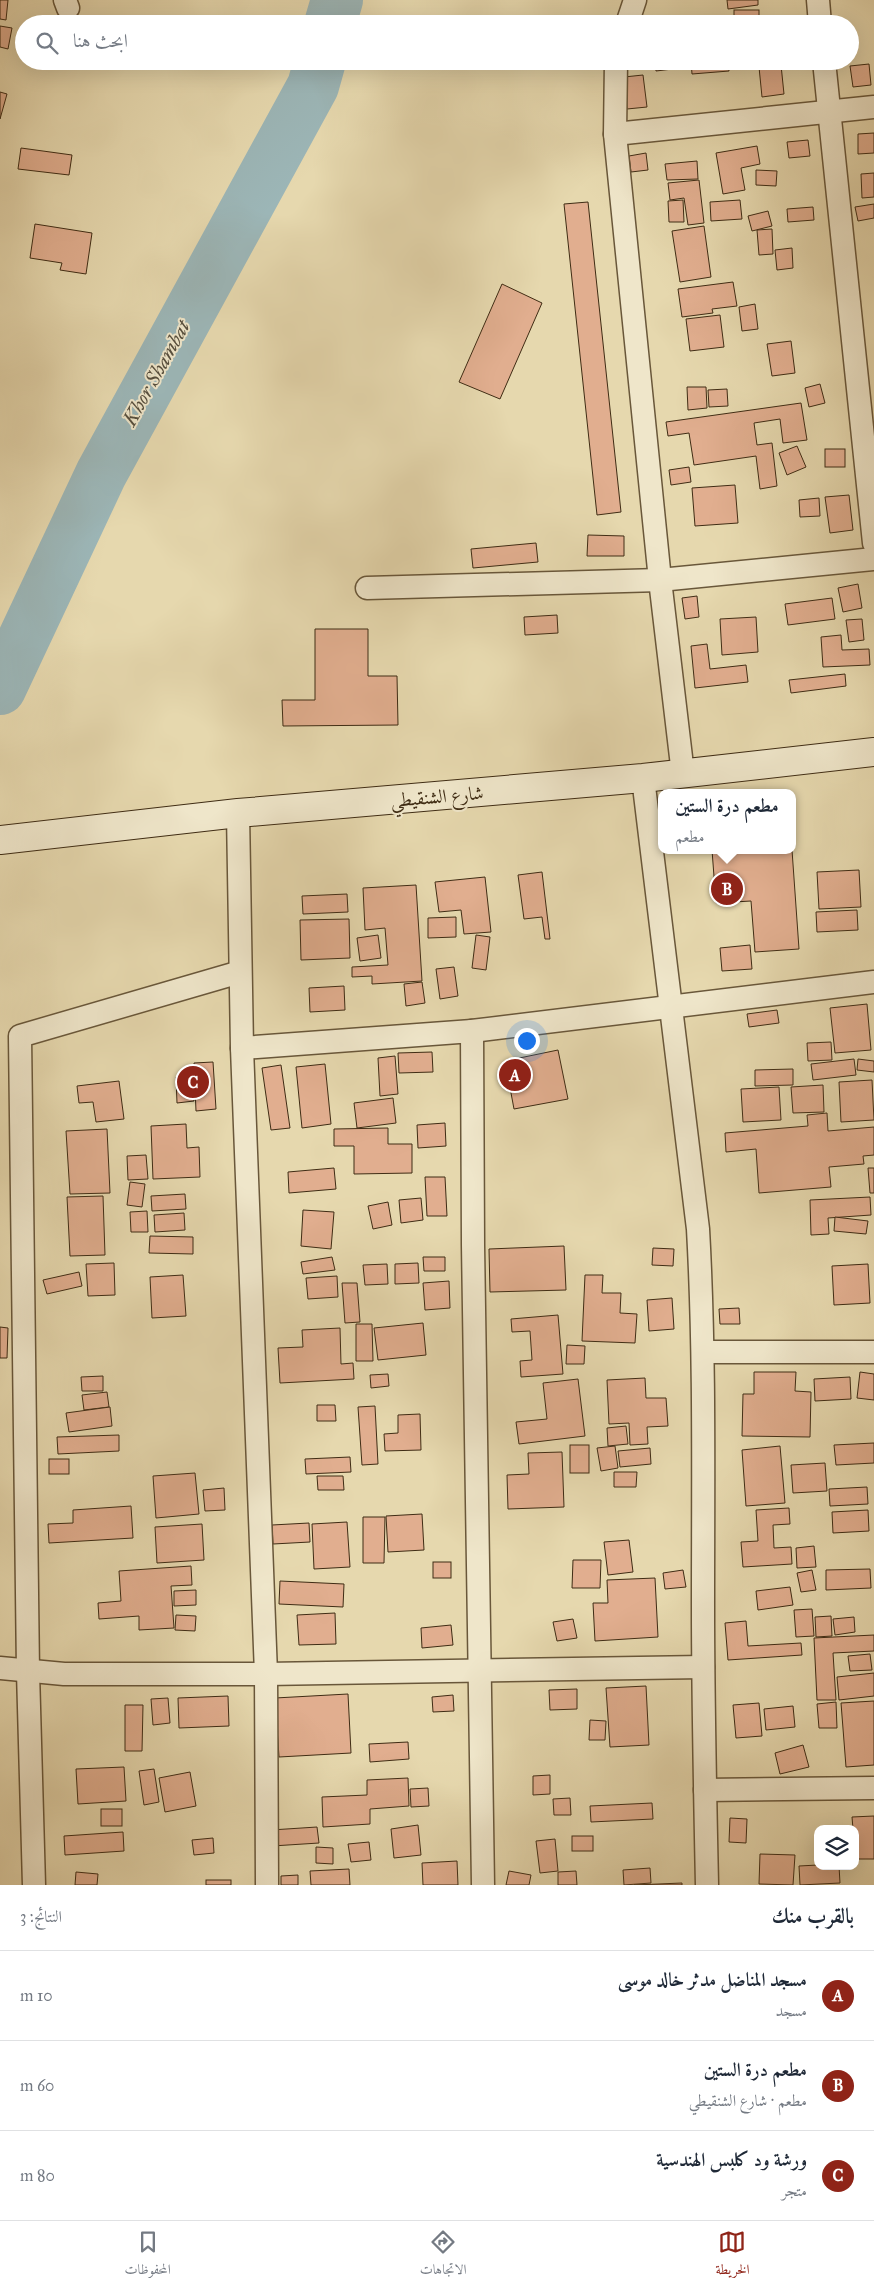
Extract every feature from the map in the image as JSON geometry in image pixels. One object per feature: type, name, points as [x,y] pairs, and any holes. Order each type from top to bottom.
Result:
[{"type":"street","points":[[630,15],[635,0]]},
{"type":"street","points":[[818,0],[819,15]]},
{"type":"street","points":[[616,70],[615,134],[660,580],[683,774]]},
{"type":"street","points":[[825,70],[874,543]]},
{"type":"street","points":[[615,134],[874,107]]},
{"type":"street","points":[[367,588],[660,580],[874,559]]},
{"type":"street","name":"شارع الشنقيطي","points":[[13,839],[238,812],[643,778],[874,752]]},
{"type":"street","points":[[643,778],[698,1228],[704,1352],[703,1667],[707,1885]]},
{"type":"street","points":[[238,812],[242,1048],[266,1674],[267,1885]]},
{"type":"street","points":[[34,1885],[28,1672],[20,1036],[240,972]]},
{"type":"street","points":[[242,1048],[472,1031],[874,982]]},
{"type":"street","points":[[472,1031],[478,1671],[483,1885]]},
{"type":"street","points":[[704,1352],[874,1352]]},
{"type":"street","points":[[0,1668],[28,1672],[266,1674],[703,1667]]},
{"type":"street","points":[[705,1790],[874,1788]]},
{"type":"building","points":[[0,0],[8,0],[6,20],[0,19]]},
{"type":"building","points":[[727,0],[758,0],[758,5],[728,9]]},
{"type":"building","points":[[734,10],[759,10],[759,15],[734,15]]},
{"type":"building","points":[[0,26],[12,28],[8,49],[0,47]]},
{"type":"building","points":[[869,64],[871,85],[853,87],[851,70],[859,70],[859,65]]},
{"type":"building","points":[[692,70],[729,71],[692,74]]},
{"type":"building","points":[[759,70],[782,70],[784,94],[762,97]]},
{"type":"building","points":[[643,75],[647,107],[627,109],[624,77]]},
{"type":"building","points":[[0,92],[7,94],[0,119]]},
{"type":"building","points":[[874,133],[874,153],[858,154],[858,134]]},
{"type":"building","points":[[808,140],[810,156],[789,158],[787,142]]},
{"type":"building","points":[[757,146],[760,164],[741,168],[745,190],[723,194],[716,153]]},
{"type":"building","points":[[21,148],[72,155],[69,175],[18,169]]},
{"type":"building","points":[[646,153],[648,170],[631,172],[629,156]]},
{"type":"building","points":[[697,161],[698,179],[667,180],[665,164]]},
{"type":"building","points":[[756,170],[777,171],[776,186],[756,185]]},
{"type":"building","points":[[874,173],[874,197],[862,198],[861,174]]},
{"type":"building","points":[[699,180],[704,223],[688,225],[684,198],[670,200],[668,183]]},
{"type":"building","points":[[683,200],[684,222],[669,222],[668,201]]},
{"type":"building","points":[[740,200],[742,219],[711,221],[710,202]]},
{"type":"building","points":[[588,202],[621,512],[597,515],[564,204]]},
{"type":"building","points":[[874,204],[874,218],[858,221],[855,207]]},
{"type":"building","points":[[813,207],[814,220],[788,222],[787,209]]},
{"type":"building","points":[[768,211],[772,226],[752,231],[748,216]]},
{"type":"building","points":[[35,224],[92,233],[86,274],[60,270],[62,263],[30,258]]},
{"type":"building","points":[[704,226],[711,277],[680,282],[672,231]]},
{"type":"building","points":[[772,229],[773,254],[759,255],[757,230]]},
{"type":"building","points":[[792,248],[793,268],[777,270],[775,250]]},
{"type":"building","points":[[733,282],[737,306],[712,309],[713,313],[682,317],[678,289]]},
{"type":"building","points":[[502,284],[542,303],[500,399],[459,382]]},
{"type":"building","points":[[755,304],[758,329],[742,331],[739,307]]},
{"type":"building","points":[[720,315],[724,347],[690,351],[686,319]]},
{"type":"building","points":[[791,341],[795,373],[772,376],[767,344]]},
{"type":"building","points":[[820,384],[825,403],[809,407],[805,388]]},
{"type":"building","points":[[687,387],[706,387],[707,408],[688,410]]},
{"type":"building","points":[[727,389],[728,406],[709,407],[708,390]]},
{"type":"building","points":[[801,403],[807,440],[783,443],[780,419],[754,423],[757,445],[772,443],[777,486],[760,489],[756,456],[694,465],[689,433],[668,436],[666,422]]},
{"type":"building","points":[[797,446],[806,467],[787,475],[779,453]]},
{"type":"building","points":[[825,449],[845,449],[845,467],[825,467]]},
{"type":"building","points":[[689,467],[691,482],[671,485],[669,470]]},
{"type":"building","points":[[735,485],[738,523],[695,526],[692,488]]},
{"type":"building","points":[[849,495],[853,530],[830,533],[825,497]]},
{"type":"building","points":[[819,498],[820,516],[800,517],[799,500]]},
{"type":"building","points":[[588,535],[624,536],[624,556],[587,556]]},
{"type":"building","points":[[536,543],[538,562],[473,568],[471,549]]},
{"type":"building","points":[[858,584],[862,608],[843,612],[838,588]]},
{"type":"building","points":[[697,596],[699,617],[685,619],[682,598]]},
{"type":"building","points":[[832,598],[835,619],[788,625],[785,604]]},
{"type":"building","points":[[557,615],[558,633],[525,635],[524,617]]},
{"type":"building","points":[[756,617],[758,652],[722,655],[720,619]]},
{"type":"building","points":[[862,619],[864,640],[849,642],[846,620]]},
{"type":"building","points":[[315,629],[368,629],[368,676],[397,676],[398,725],[283,726],[282,700],[315,700]]},
{"type":"building","points":[[841,635],[842,650],[869,649],[870,665],[823,667],[821,637]]},
{"type":"building","points":[[707,644],[710,669],[746,665],[748,682],[695,688],[691,646]]},
{"type":"building","points":[[845,674],[846,686],[791,693],[789,680]]},
{"type":"building","points":[[712,854],[792,854],[799,949],[755,952],[751,901],[716,903]]},
{"type":"building","points":[[859,870],[861,907],[819,909],[817,872]]},
{"type":"building","points":[[542,872],[550,939],[545,939],[542,917],[524,919],[518,875]]},
{"type":"building","points":[[485,877],[491,932],[464,934],[461,910],[439,912],[435,882]]},
{"type":"building","points":[[416,885],[422,981],[372,984],[372,976],[352,977],[352,967],[388,965],[385,928],[365,930],[363,888]]},
{"type":"building","points":[[347,894],[348,912],[303,914],[302,896]]},
{"type":"building","points":[[857,910],[858,930],[817,932],[816,912]]},
{"type":"building","points":[[456,917],[456,937],[428,938],[428,918]]},
{"type":"building","points":[[349,919],[350,958],[301,960],[300,920]]},
{"type":"building","points":[[378,935],[381,958],[360,961],[357,938]]},
{"type":"building","points":[[476,935],[490,937],[486,970],[472,968]]},
{"type":"building","points":[[750,945],[752,969],[722,971],[720,948]]},
{"type":"building","points":[[454,967],[458,996],[440,999],[436,969]]},
{"type":"building","points":[[422,982],[425,1003],[406,1006],[404,984]]},
{"type":"building","points":[[344,986],[345,1010],[310,1012],[309,988]]},
{"type":"building","points":[[867,1004],[871,1050],[835,1053],[830,1008]]},
{"type":"building","points":[[777,1010],[779,1023],[749,1027],[747,1014]]},
{"type":"building","points":[[831,1042],[832,1060],[808,1061],[807,1043]]},
{"type":"building","points":[[558,1050],[568,1099],[514,1109],[505,1061]]},
{"type":"building","points":[[432,1052],[433,1072],[399,1073],[398,1053]]},
{"type":"building","points":[[395,1056],[398,1094],[380,1096],[378,1058]]},
{"type":"building","points":[[854,1059],[856,1075],[813,1080],[811,1064]]},
{"type":"building","points":[[858,1059],[874,1061],[874,1072],[857,1070]]},
{"type":"building","points":[[213,1062],[216,1109],[196,1111],[194,1063]]},
{"type":"building","points":[[325,1064],[331,1124],[302,1128],[296,1067]]},
{"type":"building","points":[[281,1065],[290,1128],[271,1130],[262,1068]]},
{"type":"building","points":[[793,1069],[793,1085],[755,1086],[755,1070]]},
{"type":"building","points":[[192,1076],[194,1101],[177,1103],[176,1077]]},
{"type":"building","points":[[872,1080],[874,1120],[841,1122],[839,1082]]},
{"type":"building","points":[[119,1081],[124,1119],[96,1122],[93,1102],[79,1103],[77,1086]]},
{"type":"building","points":[[823,1085],[824,1112],[793,1113],[791,1087]]},
{"type":"building","points":[[779,1087],[781,1120],[743,1122],[741,1089]]},
{"type":"building","points":[[393,1098],[396,1123],[357,1128],[354,1103]]},
{"type":"building","points":[[827,1113],[828,1131],[874,1127],[874,1155],[863,1156],[864,1164],[829,1167],[831,1187],[759,1193],[756,1149],[726,1152],[725,1133],[808,1126],[807,1115]]},
{"type":"building","points":[[445,1123],[446,1146],[418,1148],[417,1125]]},
{"type":"building","points":[[186,1124],[187,1148],[199,1147],[200,1177],[153,1179],[151,1126]]},
{"type":"building","points":[[388,1128],[388,1144],[412,1144],[412,1173],[354,1174],[354,1146],[334,1146],[334,1129]]},
{"type":"building","points":[[107,1129],[110,1193],[70,1194],[66,1131]]},
{"type":"building","points":[[146,1155],[148,1179],[128,1180],[127,1156]]},
{"type":"building","points":[[334,1168],[336,1189],[289,1193],[288,1172]]},
{"type":"building","points":[[868,1168],[874,1168],[874,1193],[870,1193]]},
{"type":"building","points":[[425,1177],[445,1177],[447,1216],[427,1216]]},
{"type":"building","points":[[130,1182],[145,1184],[142,1207],[127,1205]]},
{"type":"building","points":[[185,1194],[186,1209],[152,1211],[151,1196]]},
{"type":"building","points":[[103,1196],[105,1255],[70,1256],[67,1197]]},
{"type":"building","points":[[870,1197],[871,1215],[828,1218],[829,1234],[811,1235],[810,1200]]},
{"type":"building","points":[[421,1198],[423,1220],[401,1223],[399,1200]]},
{"type":"building","points":[[388,1202],[392,1225],[373,1229],[368,1206]]},
{"type":"building","points":[[303,1210],[334,1212],[331,1249],[301,1246]]},
{"type":"building","points":[[147,1211],[148,1232],[131,1232],[130,1212]]},
{"type":"building","points":[[184,1213],[185,1230],[155,1232],[154,1215]]},
{"type":"building","points":[[835,1217],[868,1221],[866,1234],[834,1231]]},
{"type":"building","points":[[150,1236],[193,1237],[193,1254],[149,1253]]},
{"type":"building","points":[[564,1246],[566,1290],[490,1292],[489,1249]]},
{"type":"building","points":[[653,1248],[674,1249],[673,1266],[652,1265]]},
{"type":"building","points":[[332,1257],[335,1270],[303,1274],[301,1262]]},
{"type":"building","points":[[423,1257],[445,1257],[445,1271],[424,1271]]},
{"type":"building","points":[[114,1263],[115,1295],[88,1296],[86,1264]]},
{"type":"building","points":[[418,1263],[419,1283],[395,1284],[395,1264]]},
{"type":"building","points":[[387,1264],[388,1284],[365,1285],[363,1265]]},
{"type":"building","points":[[868,1264],[870,1303],[834,1305],[832,1266]]},
{"type":"building","points":[[79,1272],[82,1286],[47,1294],[43,1280]]},
{"type":"building","points":[[183,1275],[186,1316],[152,1318],[150,1277]]},
{"type":"building","points":[[585,1275],[603,1275],[602,1293],[621,1293],[620,1313],[637,1314],[635,1343],[582,1341]]},
{"type":"building","points":[[337,1276],[338,1297],[308,1299],[306,1278]]},
{"type":"building","points":[[449,1281],[450,1308],[425,1310],[423,1283]]},
{"type":"building","points":[[342,1283],[357,1283],[360,1322],[345,1323]]},
{"type":"building","points":[[672,1298],[674,1329],[649,1331],[647,1300]]},
{"type":"building","points":[[739,1308],[740,1324],[720,1324],[719,1309]]},
{"type":"building","points":[[558,1315],[563,1374],[521,1377],[520,1361],[532,1360],[530,1331],[512,1332],[511,1319]]},
{"type":"building","points":[[423,1323],[426,1355],[378,1360],[374,1328]]},
{"type":"building","points":[[356,1324],[372,1324],[373,1361],[356,1361]]},
{"type":"building","points":[[0,1327],[8,1328],[7,1358],[0,1358]]},
{"type":"building","points":[[340,1328],[341,1364],[353,1363],[354,1379],[280,1383],[278,1348],[303,1347],[302,1330]]},
{"type":"building","points":[[567,1345],[585,1346],[584,1364],[566,1364]]},
{"type":"building","points":[[754,1372],[796,1372],[795,1391],[811,1392],[810,1437],[742,1436],[743,1394],[754,1394]]},
{"type":"building","points":[[860,1372],[874,1374],[874,1400],[857,1398]]},
{"type":"building","points":[[388,1374],[389,1386],[371,1388],[370,1375]]},
{"type":"building","points":[[103,1376],[103,1391],[82,1391],[81,1377]]},
{"type":"building","points":[[850,1377],[851,1399],[815,1401],[814,1379]]},
{"type":"building","points":[[645,1378],[646,1398],[666,1398],[668,1426],[647,1427],[648,1444],[630,1445],[629,1423],[609,1424],[607,1380]]},
{"type":"building","points":[[578,1379],[585,1436],[519,1444],[516,1422],[547,1419],[543,1383]]},
{"type":"building","points":[[107,1392],[109,1407],[84,1410],[82,1395]]},
{"type":"building","points":[[317,1405],[335,1405],[336,1421],[317,1421]]},
{"type":"building","points":[[375,1406],[378,1464],[362,1465],[358,1407]]},
{"type":"building","points":[[110,1407],[112,1426],[69,1432],[66,1413]]},
{"type":"building","points":[[420,1414],[421,1450],[385,1451],[384,1434],[398,1433],[398,1415]]},
{"type":"building","points":[[626,1426],[628,1444],[608,1446],[607,1428]]},
{"type":"building","points":[[119,1435],[119,1451],[58,1454],[57,1437]]},
{"type":"building","points":[[874,1443],[874,1463],[836,1465],[834,1445]]},
{"type":"building","points":[[570,1445],[589,1445],[589,1473],[570,1473]]},
{"type":"building","points":[[615,1446],[618,1468],[601,1471],[597,1448]]},
{"type":"building","points":[[780,1446],[785,1503],[746,1506],[742,1450]]},
{"type":"building","points":[[650,1448],[651,1464],[620,1467],[618,1451]]},
{"type":"building","points":[[562,1452],[564,1507],[508,1509],[507,1475],[529,1474],[528,1453]]},
{"type":"building","points":[[350,1457],[351,1472],[306,1474],[305,1459]]},
{"type":"building","points":[[49,1459],[69,1459],[69,1474],[49,1474]]},
{"type":"building","points":[[825,1463],[827,1491],[793,1493],[791,1465]]},
{"type":"building","points":[[614,1472],[637,1472],[636,1487],[614,1487]]},
{"type":"building","points":[[195,1473],[199,1514],[156,1518],[153,1476]]},
{"type":"building","points":[[317,1476],[343,1476],[344,1490],[318,1490]]},
{"type":"building","points":[[867,1487],[868,1504],[830,1506],[829,1489]]},
{"type":"building","points":[[224,1488],[225,1510],[205,1511],[203,1490]]},
{"type":"building","points":[[131,1506],[133,1538],[49,1543],[48,1524],[73,1523],[73,1510]]},
{"type":"building","points":[[789,1508],[790,1524],[773,1525],[774,1548],[791,1547],[792,1564],[743,1567],[741,1542],[758,1541],[756,1510]]},
{"type":"building","points":[[868,1510],[869,1531],[833,1533],[832,1512]]},
{"type":"building","points":[[422,1514],[424,1550],[388,1552],[386,1516]]},
{"type":"building","points":[[363,1517],[385,1517],[384,1563],[363,1563]]},
{"type":"building","points":[[347,1522],[350,1567],[314,1569],[312,1524]]},
{"type":"building","points":[[309,1523],[310,1542],[273,1544],[272,1525]]},
{"type":"building","points":[[202,1524],[204,1560],[157,1563],[155,1527]]},
{"type":"building","points":[[629,1540],[633,1572],[608,1575],[604,1542]]},
{"type":"building","points":[[814,1546],[816,1567],[797,1568],[796,1548]]},
{"type":"building","points":[[573,1560],[601,1560],[600,1588],[572,1588]]},
{"type":"building","points":[[433,1562],[451,1562],[451,1578],[433,1578]]},
{"type":"building","points":[[191,1566],[192,1585],[171,1586],[174,1628],[139,1630],[139,1616],[99,1619],[98,1603],[121,1601],[119,1571]]},
{"type":"building","points":[[870,1569],[871,1588],[826,1590],[826,1570]]},
{"type":"building","points":[[683,1570],[686,1587],[665,1589],[663,1573]]},
{"type":"building","points":[[812,1570],[816,1590],[801,1592],[797,1573]]},
{"type":"building","points":[[655,1578],[658,1637],[595,1641],[593,1603],[608,1603],[607,1580]]},
{"type":"building","points":[[280,1581],[344,1584],[343,1607],[279,1604]]},
{"type":"building","points":[[790,1587],[793,1605],[758,1610],[756,1591]]},
{"type":"building","points":[[196,1590],[196,1605],[174,1606],[174,1591]]},
{"type":"building","points":[[812,1609],[814,1636],[796,1637],[794,1610]]},
{"type":"building","points":[[335,1613],[336,1644],[299,1645],[297,1615]]},
{"type":"building","points":[[176,1615],[196,1616],[195,1631],[175,1630]]},
{"type":"building","points":[[831,1616],[832,1636],[816,1637],[815,1617]]},
{"type":"building","points":[[854,1617],[855,1632],[835,1635],[833,1619]]},
{"type":"building","points":[[573,1619],[577,1638],[557,1641],[553,1622]]},
{"type":"building","points":[[746,1621],[748,1646],[801,1643],[802,1655],[728,1660],[725,1623]]},
{"type":"building","points":[[451,1625],[453,1645],[422,1648],[421,1628]]},
{"type":"building","points":[[874,1635],[874,1651],[833,1653],[836,1700],[817,1700],[814,1638]]},
{"type":"building","points":[[870,1654],[872,1670],[850,1671],[848,1656]]},
{"type":"building","points":[[874,1673],[874,1696],[839,1700],[837,1677]]},
{"type":"building","points":[[646,1686],[649,1745],[610,1747],[606,1688]]},
{"type":"building","points":[[577,1689],[577,1709],[550,1710],[549,1690]]},
{"type":"building","points":[[348,1694],[351,1753],[279,1757],[275,1698]]},
{"type":"building","points":[[453,1695],[454,1711],[433,1712],[432,1697]]},
{"type":"building","points":[[228,1696],[229,1726],[179,1728],[178,1698]]},
{"type":"building","points":[[168,1698],[170,1723],[153,1725],[151,1699]]},
{"type":"building","points":[[874,1701],[874,1765],[846,1767],[841,1703]]},
{"type":"building","points":[[836,1702],[837,1728],[819,1728],[817,1704]]},
{"type":"building","points":[[759,1703],[762,1736],[736,1738],[733,1705]]},
{"type":"building","points":[[125,1705],[143,1705],[142,1751],[125,1751]]},
{"type":"building","points":[[793,1706],[795,1727],[766,1730],[764,1709]]},
{"type":"building","points":[[590,1720],[606,1721],[605,1740],[589,1740]]},
{"type":"building","points":[[408,1742],[409,1759],[370,1762],[369,1744]]},
{"type":"building","points":[[803,1745],[809,1767],[780,1774],[775,1753]]},
{"type":"building","points":[[124,1767],[126,1801],[78,1804],[76,1769]]},
{"type":"building","points":[[154,1769],[159,1802],[144,1805],[139,1771]]},
{"type":"building","points":[[190,1772],[196,1806],[165,1812],[159,1778]]},
{"type":"building","points":[[550,1775],[550,1794],[533,1795],[533,1776]]},
{"type":"building","points":[[408,1778],[409,1806],[370,1809],[370,1824],[323,1827],[322,1797],[367,1795],[367,1780]]},
{"type":"building","points":[[428,1788],[429,1806],[411,1807],[410,1789]]},
{"type":"building","points":[[570,1798],[571,1815],[554,1815],[553,1799]]},
{"type":"building","points":[[652,1803],[653,1819],[591,1822],[590,1806]]},
{"type":"building","points":[[101,1809],[122,1809],[122,1826],[101,1826]]},
{"type":"building","points":[[874,1816],[874,1859],[859,1859],[859,1825],[853,1825],[852,1817]]},
{"type":"building","points":[[730,1818],[747,1819],[746,1843],[729,1842]]},
{"type":"building","points":[[418,1825],[421,1855],[394,1858],[391,1829]]},
{"type":"building","points":[[317,1827],[319,1843],[272,1846],[271,1830]]},
{"type":"building","points":[[123,1832],[124,1851],[65,1855],[64,1836]]},
{"type":"building","points":[[572,1836],[593,1836],[593,1851],[572,1851]]},
{"type":"building","points":[[213,1838],[214,1853],[194,1855],[192,1840]]},
{"type":"building","points":[[555,1839],[558,1871],[540,1873],[536,1841]]},
{"type":"building","points":[[369,1842],[371,1860],[351,1862],[348,1844]]},
{"type":"building","points":[[316,1847],[333,1848],[333,1864],[316,1863]]},
{"type":"building","points":[[760,1854],[795,1855],[793,1885],[759,1884]]},
{"type":"building","points":[[457,1861],[458,1885],[423,1885],[422,1863]]},
{"type":"building","points":[[814,1865],[814,1870],[839,1870],[840,1883],[800,1885],[799,1866]]},
{"type":"building","points":[[650,1868],[651,1883],[624,1885],[623,1870]]},
{"type":"building","points":[[349,1869],[350,1885],[311,1885],[310,1871]]},
{"type":"building","points":[[509,1871],[531,1875],[529,1885],[506,1885]]},
{"type":"building","points":[[576,1871],[577,1885],[558,1885],[558,1872]]},
{"type":"building","points":[[76,1872],[98,1874],[97,1885],[75,1885]]},
{"type":"building","points":[[298,1875],[298,1885],[281,1885],[281,1876]]},
{"type":"building","points":[[206,1880],[231,1880],[231,1885],[206,1885]]},
{"type":"building","points":[[682,1883],[682,1885],[634,1885]]},
{"type":"waterway","name":"Khor Shambat","points":[[333,15],[337,0]]},
{"type":"waterway","name":"Khor Shambat","points":[[0,689],[101,474],[313,86],[317,70]]},
{"type":"place","name":"مطعم درة الستين","points":[[727,889]]},
{"type":"place","name":"مسجد المناضل مدثر خالد موسى","points":[[515,1075]]},
{"type":"place","name":"ورشة ود كلبس الهندسية","points":[[193,1082]]}]
